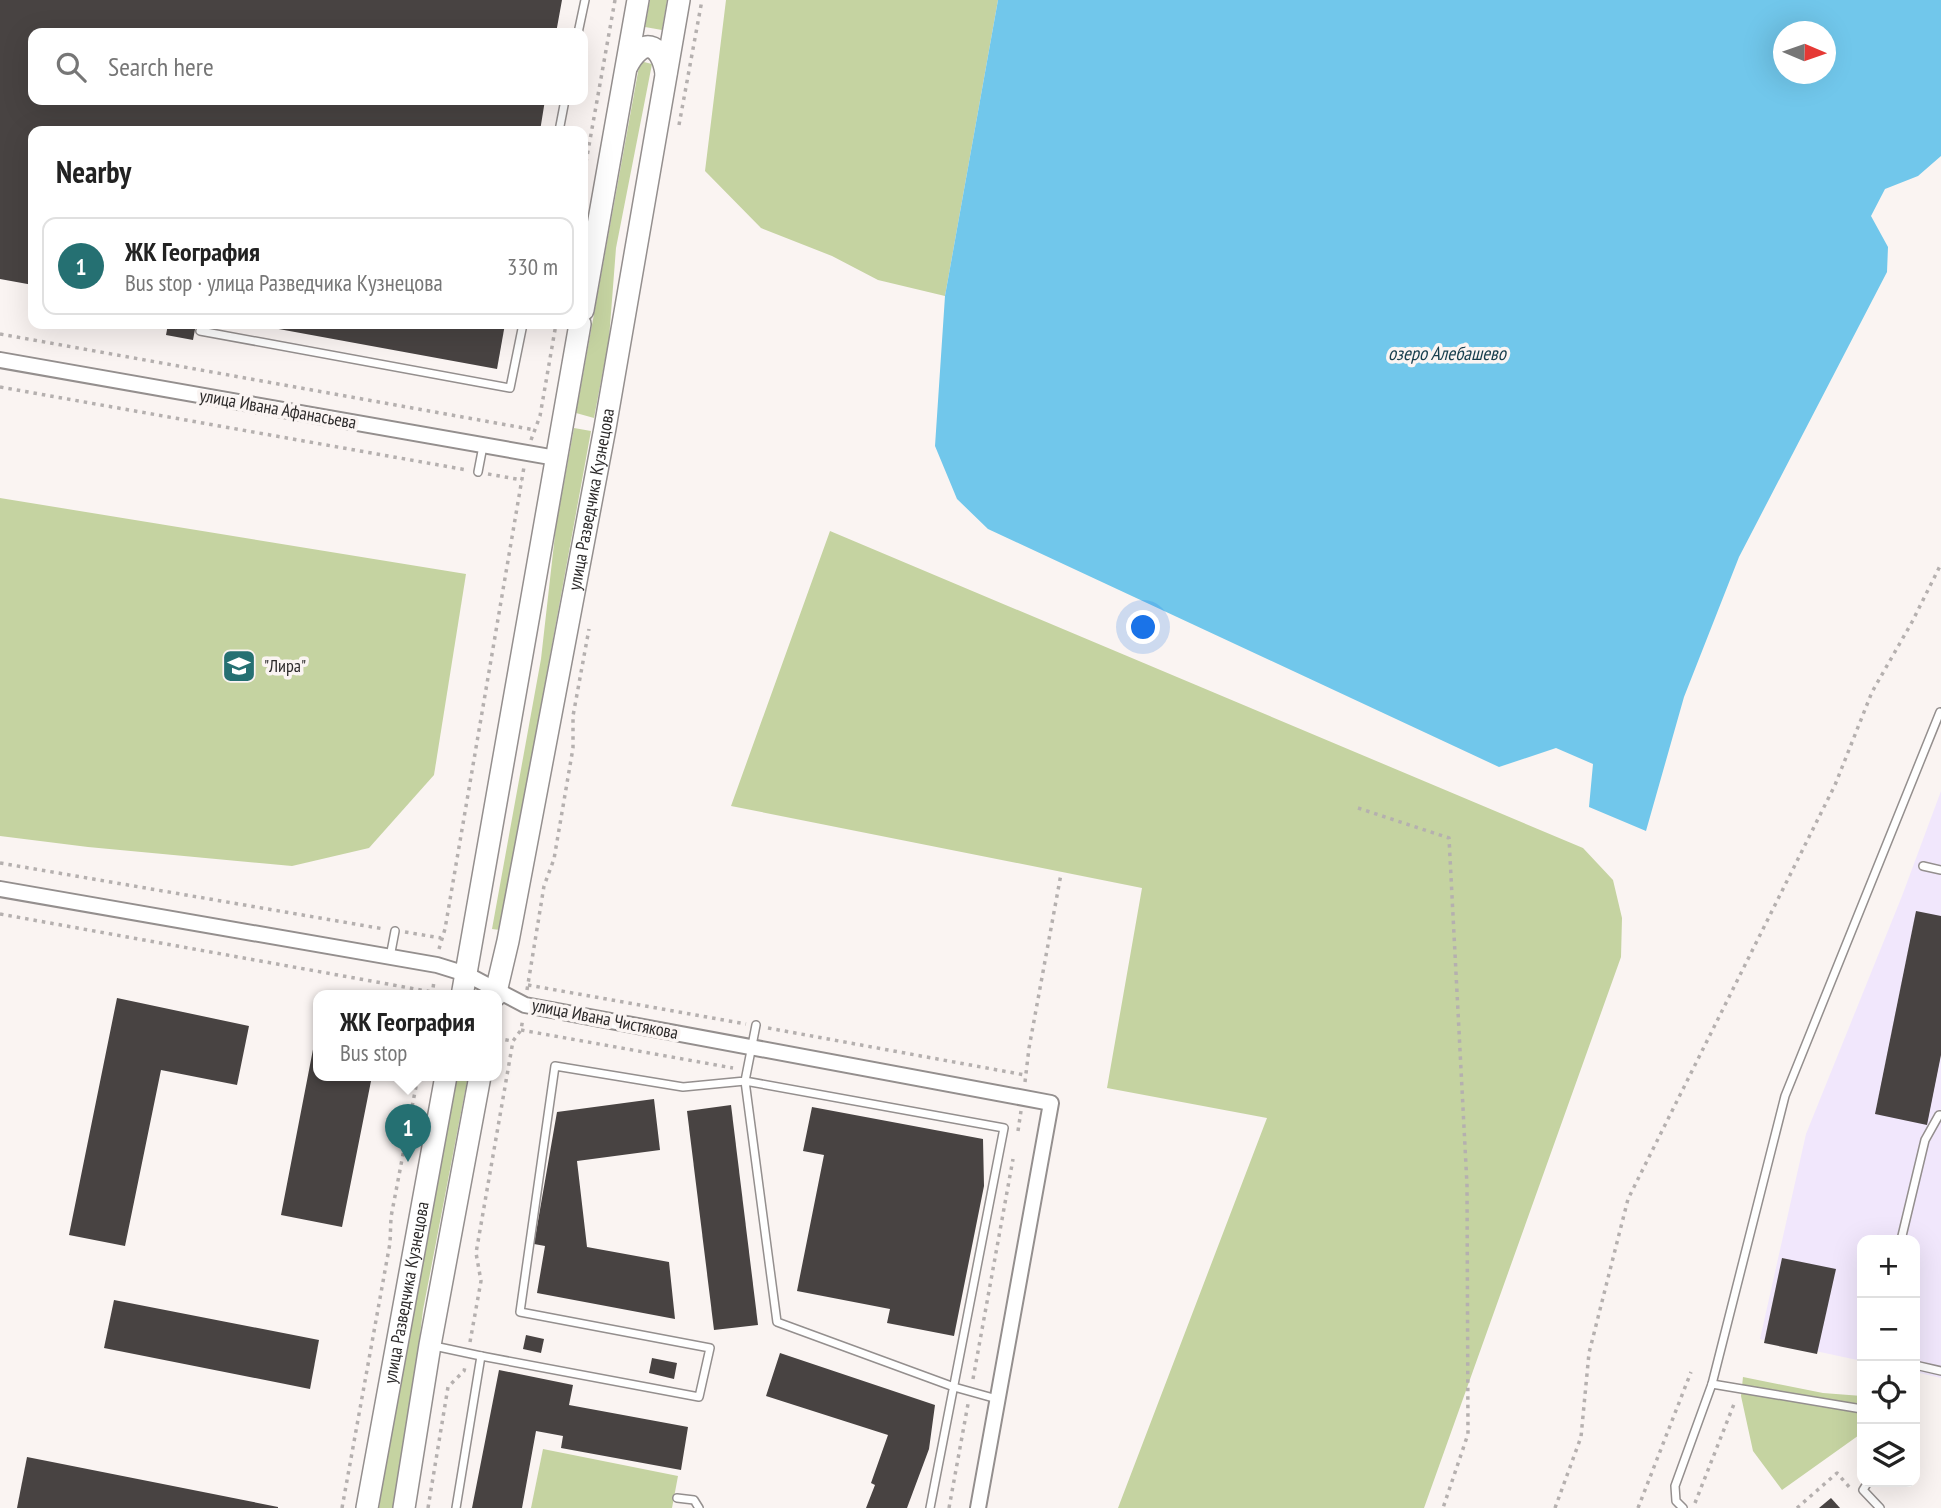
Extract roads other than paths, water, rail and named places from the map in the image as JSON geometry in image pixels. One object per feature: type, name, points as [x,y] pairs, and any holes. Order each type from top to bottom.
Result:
[{"type":"main road","points":[[588,281],[638,0]]},
{"type":"main road","name":"улица Разведчика Кузнецова","points":[[497,990],[606,428],[679,0]]},
{"type":"main road","points":[[625,69],[640,48],[650,46],[658,51],[664,60],[666,75]]},
{"type":"main road","points":[[462,990],[579,329]]},
{"type":"main road","name":"улица Разведчика Кузнецова","points":[[367,1508],[445,1081]]},
{"type":"main road","name":"улица Разведчика Кузнецова","points":[[404,1508],[430,1345],[479,1081]]},
{"type":"street","name":"улица Ивана Афанасьева","points":[[0,360],[556,458]]},
{"type":"street","name":"улица Ивана Чистякова","points":[[0,888],[437,965],[466,974],[491,990]]},
{"type":"street","name":"улица Ивана Чистякова","points":[[502,995],[525,1005],[1051,1103],[997,1399]]},
{"type":"street","points":[[978,1508],[997,1399]]},
{"type":"lane","points":[[579,28],[584,0]]},
{"type":"lane","points":[[560,126],[564,105]]},
{"type":"lane","points":[[200,331],[510,388],[522,329]]},
{"type":"lane","points":[[478,472],[483,446]]},
{"type":"lane","points":[[1683,1508],[1676,1501],[1675,1486],[1712,1384],[1785,1096],[1940,712]]},
{"type":"lane","points":[[1923,866],[1941,870]]},
{"type":"lane","points":[[390,957],[395,931]]},
{"type":"lane","points":[[756,1026],[745,1080],[777,1322],[954,1387],[997,1399]]},
{"type":"lane","points":[[430,1345],[699,1397],[710,1348],[520,1312],[555,1066],[683,1087],[745,1080],[1004,1128],[930,1508]]},
{"type":"lane","points":[[1903,1235],[1925,1140],[1941,1115]]},
{"type":"lane","points":[[456,1508],[481,1356]]},
{"type":"lane","points":[[1920,1366],[1941,1371]]},
{"type":"lane","points":[[1712,1384],[1857,1408]]},
{"type":"lane","points":[[1865,1487],[1863,1490],[1880,1508]]},
{"type":"lane","points":[[677,1498],[694,1500],[699,1508]]},
{"type":"water","name":"озеро Алебашево","points":[[998,0],[1941,0],[1941,156],[1918,176],[1885,189],[1871,216],[1888,247],[1887,272],[1739,557],[1684,697],[1646,831],[1589,807],[1593,764],[1556,748],[1499,767],[988,529],[957,499],[935,446],[945,296]]},
{"type":"place","name":"\"Лира\"","points":[[239,666]]},
{"type":"place","name":"ЖК География","points":[[408,1162]]}]
